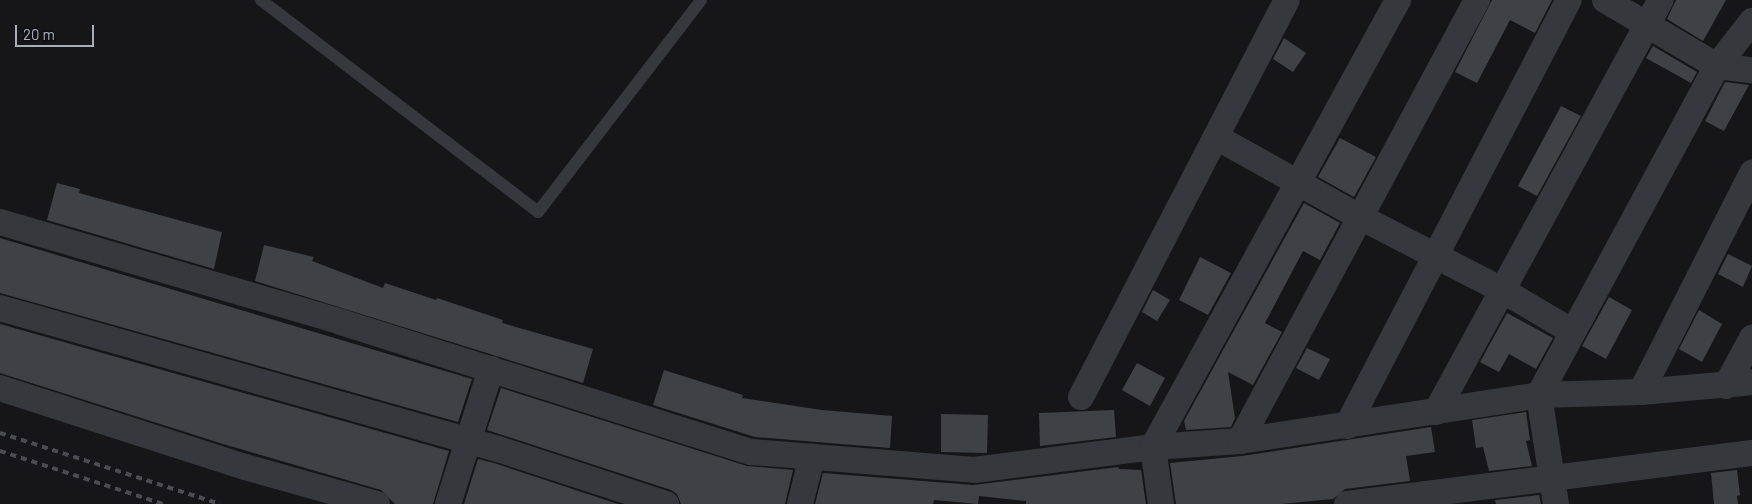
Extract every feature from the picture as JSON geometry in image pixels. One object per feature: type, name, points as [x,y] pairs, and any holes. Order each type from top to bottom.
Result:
[{"type":"street","points":[[1081,398],[1287,0]]},
{"type":"street","points":[[1161,504],[1153,447],[1398,0]]},
{"type":"street","points":[[1240,441],[1477,0]]},
{"type":"street","points":[[1347,426],[1569,0]]},
{"type":"street","points":[[1605,0],[1717,66],[1752,70]]},
{"type":"street","points":[[1436,412],[1646,24],[1661,0]]},
{"type":"street","points":[[1556,504],[1539,395],[1717,66],[1752,21]]},
{"type":"street","points":[[1216,137],[1360,217],[1502,290],[1573,332]]},
{"type":"street","points":[[1641,392],[1752,173]]},
{"type":"street","points":[[0,222],[491,369],[752,452],[974,470],[1153,447],[1240,441],[1539,395],[1641,392],[1726,386],[1752,382]]},
{"type":"street","points":[[0,308],[467,441],[666,504]]},
{"type":"street","points":[[1726,386],[1752,338]]},
{"type":"street","points":[[448,504],[491,369]]},
{"type":"street","points":[[0,388],[245,467],[377,504]]},
{"type":"street","points":[[1347,504],[1551,477],[1752,454]]},
{"type":"street","points":[[800,504],[812,457]]},
{"type":"lane","points":[[261,0],[538,212],[702,0]]},
{"type":"building","points":[[1492,0],[1552,0],[1535,33],[1510,20],[1477,83],[1455,72]]},
{"type":"building","points":[[1676,0],[1726,0],[1703,41],[1667,19]]},
{"type":"building","points":[[1284,38],[1306,53],[1293,72],[1273,59]]},
{"type":"building","points":[[1653,46],[1697,72],[1691,83],[1646,58]]},
{"type":"building","points":[[1725,82],[1749,85],[1724,131],[1705,121]]},
{"type":"building","points":[[1561,106],[1581,116],[1537,196],[1518,186]]},
{"type":"building","points":[[1340,138],[1376,157],[1354,197],[1318,177]]},
{"type":"building","points":[[57,183],[80,189],[79,193],[222,232],[214,269],[47,220]]},
{"type":"building","points":[[1304,203],[1340,223],[1320,260],[1303,251],[1265,323],[1282,332],[1253,385],[1228,372],[1235,418],[1231,427],[1186,430],[1184,421]]},
{"type":"building","points":[[0,238],[472,379],[458,422],[0,293]]},
{"type":"building","points":[[264,245],[314,257],[312,261],[383,288],[385,283],[436,300],[437,298],[503,320],[502,323],[593,349],[583,383],[255,281]]},
{"type":"building","points":[[1728,254],[1752,266],[1743,287],[1718,274]]},
{"type":"building","points":[[1200,257],[1231,273],[1208,315],[1179,300]]},
{"type":"building","points":[[1153,290],[1170,300],[1157,321],[1142,312]]},
{"type":"building","points":[[1609,297],[1632,310],[1606,359],[1582,346]]},
{"type":"building","points":[[1699,310],[1722,324],[1702,362],[1679,349]]},
{"type":"building","points":[[1507,313],[1553,338],[1536,369],[1509,354],[1499,372],[1480,362]]},
{"type":"building","points":[[0,324],[449,451],[433,504],[395,504],[381,490],[223,444],[0,373]]},
{"type":"building","points":[[1307,348],[1330,359],[1319,380],[1296,368]]},
{"type":"building","points":[[1137,363],[1165,378],[1150,406],[1122,390]]},
{"type":"building","points":[[664,370],[743,395],[742,398],[822,410],[892,416],[890,448],[755,437],[653,405]]},
{"type":"building","points":[[501,388],[747,466],[793,470],[785,504],[681,504],[677,494],[671,490],[487,430]]},
{"type":"building","points":[[1114,410],[1116,437],[1040,446],[1039,413]]},
{"type":"building","points":[[1526,412],[1530,440],[1526,441],[1532,466],[1489,471],[1483,447],[1476,448],[1472,420]]},
{"type":"building","points":[[941,414],[988,415],[987,453],[941,452]]},
{"type":"building","points":[[1431,427],[1435,452],[1406,456],[1410,481],[1345,489],[1333,499],[1281,504],[1176,504],[1170,463],[1242,456]]},
{"type":"building","points":[[478,459],[494,463],[618,504],[464,504]]},
{"type":"building","points":[[1118,467],[1119,469],[1141,470],[1146,504],[1026,504],[1026,501],[979,496],[978,504],[934,500],[933,504],[815,504],[823,473],[973,485]]},
{"type":"building","points":[[1737,470],[1740,495],[1737,496],[1738,504],[1714,504],[1711,473]]},
{"type":"building","points":[[1539,495],[1541,504],[1496,504],[1495,500]]},
{"type":"railway","points":[[0,433],[220,504]]},
{"type":"railway","points":[[0,451],[163,504]]}]
